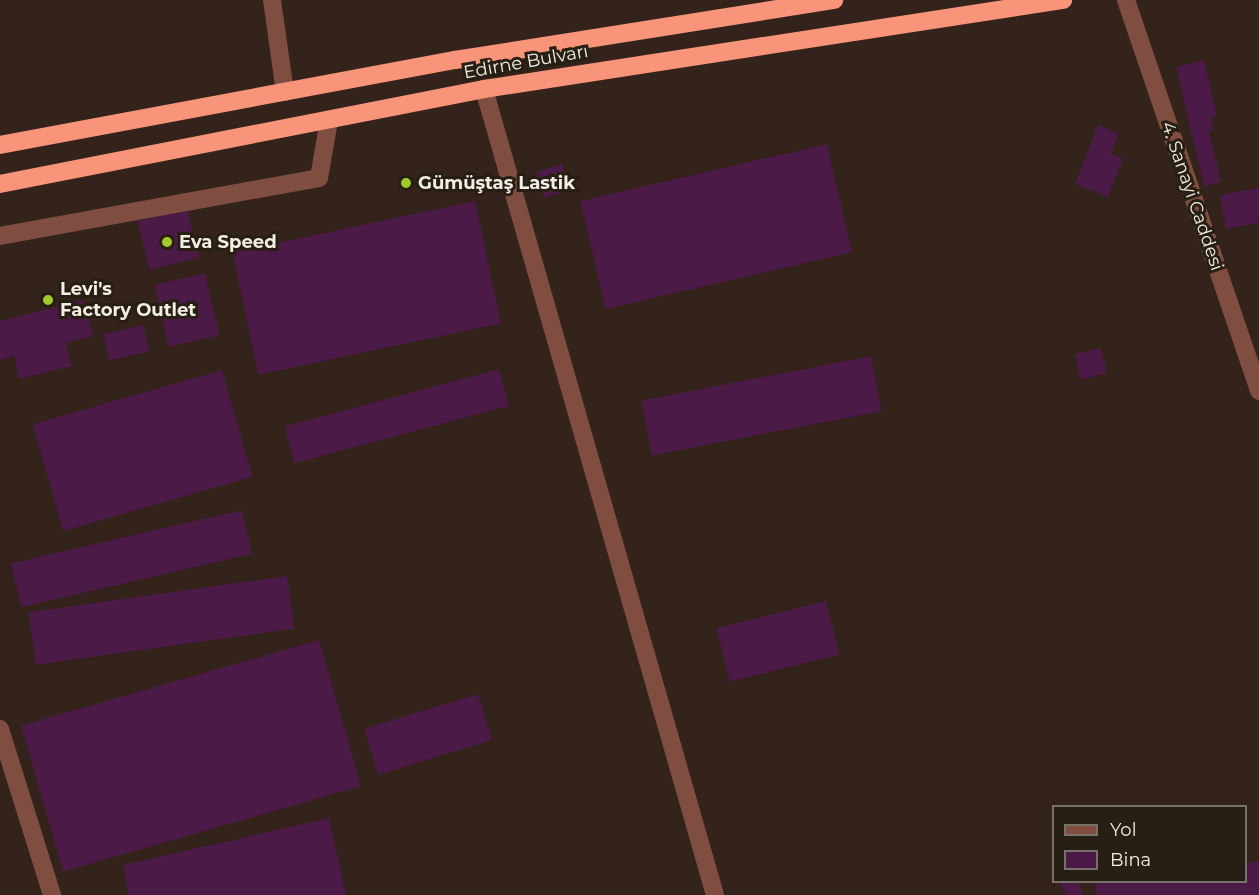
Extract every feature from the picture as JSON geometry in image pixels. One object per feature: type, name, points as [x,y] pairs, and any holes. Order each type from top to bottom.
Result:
[{"type":"highway","name":"Edirne Bulvarı","points":[[0,145],[455,60],[830,0]]},
{"type":"highway","name":"Edirne Bulvarı","points":[[0,184],[484,89],[1063,0]]},
{"type":"street","points":[[272,0],[285,92]]},
{"type":"street","name":"4. Sanayi Caddesi","points":[[1126,0],[1259,391]]},
{"type":"street","points":[[484,89],[715,895]]},
{"type":"street","points":[[0,236],[318,178],[329,120]]},
{"type":"street","points":[[0,729],[51,895]]},
{"type":"shaded area","points":[[0,0],[1259,0],[1259,895],[0,895]]},
{"type":"building","points":[[1204,60],[1217,116],[1211,118],[1214,130],[1209,131],[1221,182],[1204,186],[1176,67]]},
{"type":"building","points":[[1098,125],[1118,133],[1111,154],[1123,159],[1108,197],[1075,184]]},
{"type":"building","points":[[827,144],[852,252],[605,309],[580,201]]},
{"type":"building","points":[[562,164],[570,190],[544,198],[536,172]]},
{"type":"building","points":[[1259,188],[1259,223],[1226,229],[1220,195]]},
{"type":"building","points":[[475,201],[501,323],[258,375],[232,253]]},
{"type":"building","points":[[187,209],[199,258],[150,270],[138,221]]},
{"type":"building","points":[[205,273],[219,335],[169,347],[154,285]]},
{"type":"building","points":[[84,300],[93,336],[66,343],[72,366],[19,379],[14,356],[0,360],[0,321]]},
{"type":"building","points":[[143,325],[149,351],[109,361],[103,334]]},
{"type":"building","points":[[1101,348],[1107,373],[1081,379],[1075,354]]},
{"type":"building","points":[[871,356],[882,411],[652,456],[641,401]]},
{"type":"building","points":[[499,369],[509,406],[294,463],[285,426]]},
{"type":"building","points":[[222,370],[253,477],[63,531],[33,424]]},
{"type":"building","points":[[242,510],[252,554],[21,607],[11,563]]},
{"type":"building","points":[[287,576],[294,628],[36,665],[29,612]]},
{"type":"building","points":[[826,601],[839,654],[730,682],[716,628]]},
{"type":"building","points":[[319,640],[361,786],[63,872],[21,725]]},
{"type":"building","points":[[478,694],[492,740],[378,775],[364,729]]},
{"type":"building","points":[[329,818],[346,895],[129,895],[123,865]]},
{"type":"building","points":[[1259,861],[1259,895],[1096,895],[1095,883],[1247,883],[1247,863]]},
{"type":"building","points":[[1060,883],[1078,883],[1083,895],[1066,895]]},
{"type":"place","name":"Gümüştaş Lastik","points":[[406,183]]},
{"type":"place","name":"Eva Speed","points":[[167,242]]},
{"type":"place","name":"Levi's Factory Outlet","points":[[48,300]]}]
